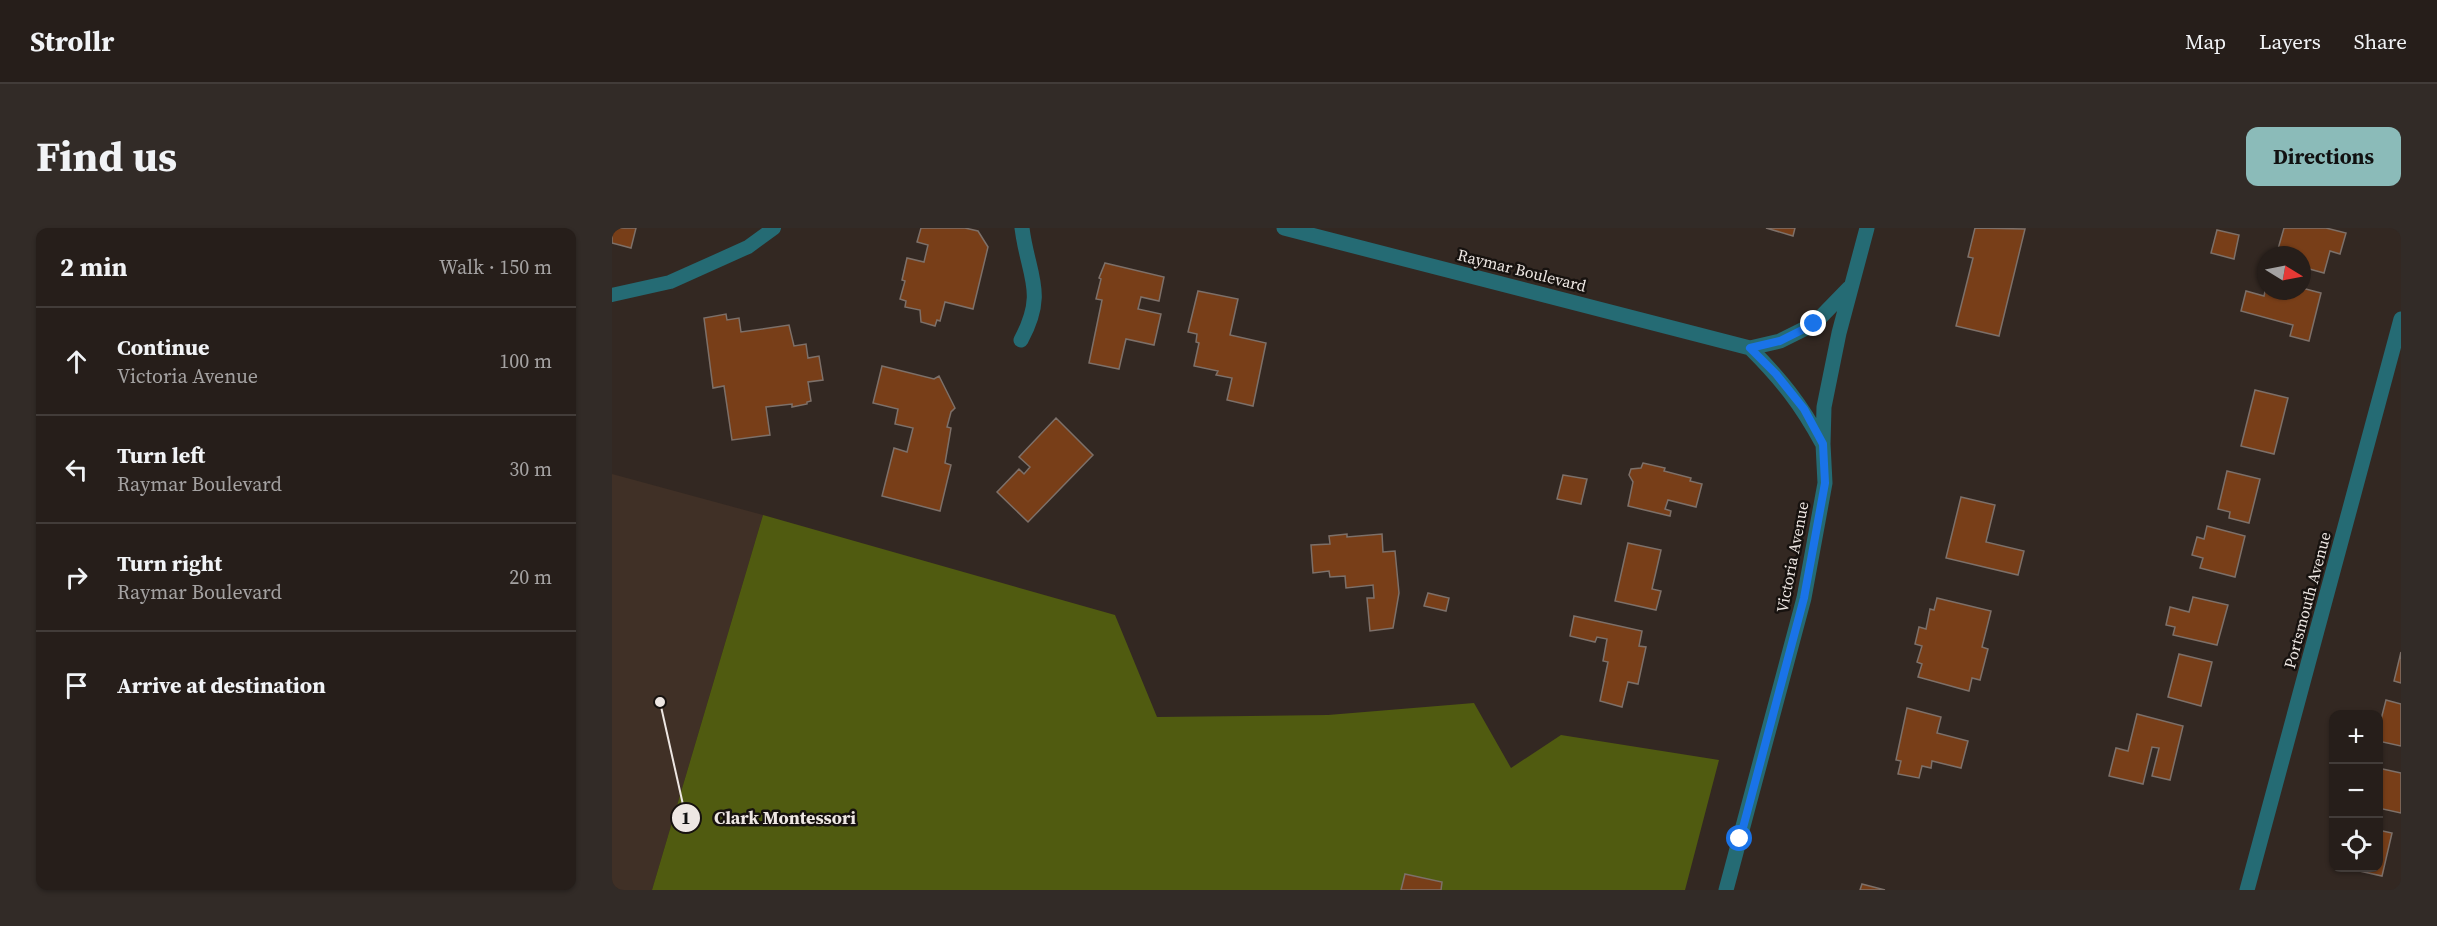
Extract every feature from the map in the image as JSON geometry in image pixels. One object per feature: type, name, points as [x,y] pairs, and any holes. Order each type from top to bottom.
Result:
[{"type":"street","points":[[1021,339],[1032,320],[1036,299],[1025,253],[1022,228]]},
{"type":"street","name":"Raymar Boulevard","points":[[1284,228],[1750,348],[1780,341],[1814,324],[1851,286]]},
{"type":"street","name":"Victoria Avenue","points":[[1726,890],[1804,598],[1825,483],[1824,407],[1839,333],[1867,228]]},
{"type":"street","name":"Portsmouth Avenue","points":[[2247,890],[2401,319]]},
{"type":"street","points":[[1750,348],[1776,374],[1804,409],[1823,444]]},
{"type":"lane","points":[[612,295],[670,282],[748,247],[774,228]]},
{"type":"shaded area","points":[[612,474],[763,515],[652,890],[612,890]]},
{"type":"green space","points":[[763,515],[1115,615],[1157,717],[1328,715],[1474,703],[1511,768],[1561,735],[1719,760],[1685,890],[652,890]]},
{"type":"building","points":[[612,228],[636,228],[631,248],[612,243]]},
{"type":"building","points":[[921,228],[965,228],[978,231],[988,247],[973,309],[945,302],[940,321],[937,320],[935,326],[921,322],[920,310],[905,307],[906,301],[900,299],[905,281],[902,280],[907,258],[924,262],[928,245],[917,242]]},
{"type":"building","points":[[1766,228],[1795,228],[1793,236]]},
{"type":"building","points":[[1975,228],[2025,229],[1999,336],[1956,326],[1973,258],[1968,257]]},
{"type":"building","points":[[2284,228],[2326,228],[2346,233],[2340,254],[2330,251],[2324,273],[2311,269],[2311,246],[2279,246]]},
{"type":"building","points":[[2217,230],[2239,235],[2234,259],[2211,253]]},
{"type":"building","points":[[1105,263],[1164,277],[1159,301],[1141,297],[1138,309],[1161,314],[1154,345],[1126,339],[1119,369],[1089,363],[1102,300],[1096,299],[1101,279],[1099,278]]},
{"type":"building","points":[[2311,290],[2321,293],[2309,341],[2290,336],[2293,325],[2241,311],[2246,291],[2257,294],[2257,300],[2311,300]]},
{"type":"building","points":[[1198,291],[1238,299],[1230,335],[1266,343],[1253,406],[1227,400],[1232,378],[1216,375],[1218,371],[1194,366],[1199,343],[1196,342],[1197,334],[1188,332]]},
{"type":"building","points":[[726,314],[727,320],[739,318],[741,332],[789,325],[794,346],[806,344],[808,358],[819,356],[823,380],[808,382],[811,401],[792,407],[792,404],[766,407],[770,435],[732,440],[724,386],[713,388],[704,318]]},
{"type":"building","points":[[882,366],[934,379],[939,376],[955,408],[951,412],[947,427],[951,428],[945,463],[951,465],[940,511],[882,496],[894,448],[907,452],[913,428],[895,424],[898,409],[873,403]]},
{"type":"building","points":[[2255,390],[2288,398],[2274,454],[2241,446]]},
{"type":"building","points":[[1056,418],[1093,455],[1028,522],[997,492],[1019,469],[1024,474],[1030,467],[1019,457]]},
{"type":"building","points":[[1643,463],[1665,468],[1664,471],[1691,478],[1690,481],[1702,484],[1696,507],[1668,500],[1665,509],[1671,511],[1670,516],[1628,506],[1633,482],[1629,475],[1631,469],[1641,468]]},
{"type":"building","points":[[2227,471],[2260,479],[2249,523],[2229,518],[2230,512],[2218,509]]},
{"type":"building","points":[[1563,475],[1587,479],[1581,504],[1557,499]]},
{"type":"building","points":[[1961,497],[1995,505],[1986,542],[2024,551],[2018,575],[1946,558]]},
{"type":"building","points":[[2207,526],[2245,536],[2235,577],[2200,568],[2203,558],[2192,555],[2197,537],[2204,539]]},
{"type":"building","points":[[1347,534],[1347,537],[1382,534],[1383,552],[1395,551],[1399,593],[1393,628],[1370,631],[1367,598],[1374,598],[1373,585],[1346,588],[1345,576],[1330,577],[1329,571],[1313,573],[1311,545],[1330,544],[1329,536]]},
{"type":"building","points":[[1628,543],[1661,550],[1652,589],[1661,591],[1656,610],[1615,601]]},
{"type":"building","points":[[1428,593],[1449,598],[1446,611],[1424,606]]},
{"type":"building","points":[[2193,597],[2228,605],[2217,645],[2173,635],[2175,627],[2166,625],[2170,607],[2189,612]]},
{"type":"building","points":[[1937,598],[1991,611],[1982,647],[1988,649],[1980,680],[1972,678],[1969,691],[1918,677],[1922,664],[1917,662],[1922,646],[1915,644],[1919,627],[1926,629],[1930,609],[1934,610]]},
{"type":"building","points":[[1574,616],[1642,631],[1639,646],[1646,647],[1638,684],[1628,682],[1622,707],[1600,701],[1608,662],[1603,661],[1607,639],[1597,637],[1595,642],[1570,636]]},
{"type":"building","points":[[2401,652],[2401,683],[2394,681]]},
{"type":"building","points":[[2179,654],[2212,662],[2201,706],[2168,697]]},
{"type":"building","points":[[2386,700],[2401,704],[2401,746],[2383,742],[2383,712]]},
{"type":"building","points":[[1907,708],[1941,717],[1937,733],[1968,741],[1961,768],[1932,761],[1931,768],[1922,766],[1919,778],[1898,774],[1901,761],[1896,760]]},
{"type":"building","points":[[2137,714],[2183,726],[2170,780],[2152,776],[2159,748],[2152,747],[2143,784],[2109,776],[2116,748],[2128,751]]},
{"type":"building","points":[[2383,769],[2401,773],[2401,813],[2383,809]]},
{"type":"building","points":[[2383,831],[2392,833],[2383,872]]},
{"type":"building","points":[[2364,872],[2383,872],[2382,876]]},
{"type":"building","points":[[1405,874],[1442,882],[1441,890],[1401,890]]},
{"type":"building","points":[[1862,884],[1885,890],[1860,890]]},
{"type":"place","name":"Clark Montessori","points":[[660,702]]},
{"type":"route","points":[[1740,839],[1804,598],[1825,483],[1823,444],[1804,409],[1776,374],[1750,348],[1780,341],[1814,324]]}]
